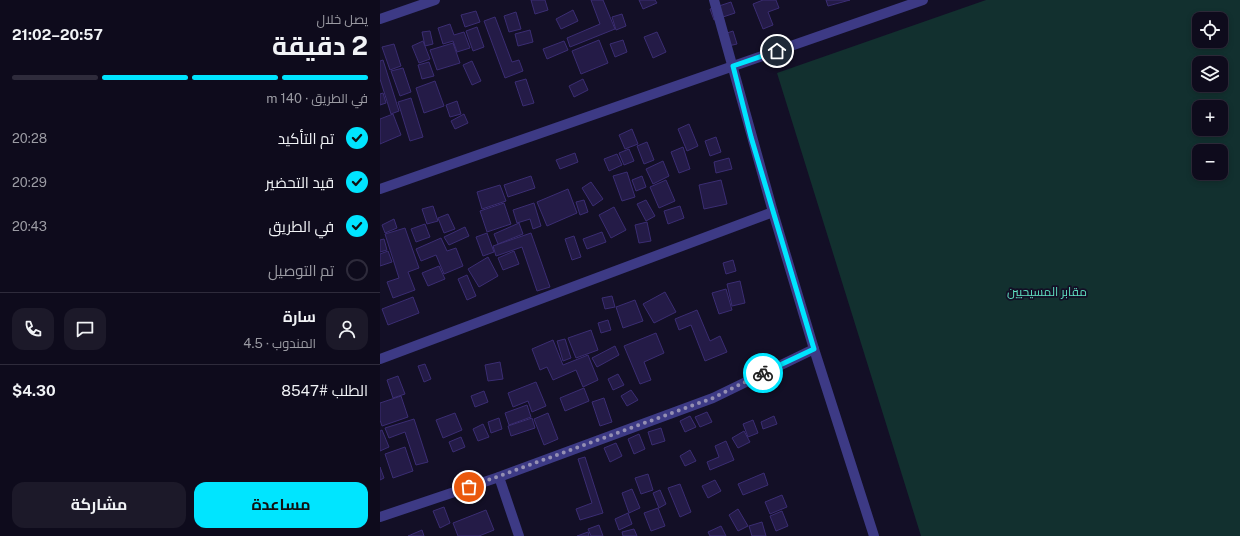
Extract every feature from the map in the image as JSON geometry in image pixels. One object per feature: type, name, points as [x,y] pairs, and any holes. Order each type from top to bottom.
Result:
[{"type":"street","points":[[380,19],[435,0]]},
{"type":"street","points":[[714,0],[773,212],[814,349],[874,536]]},
{"type":"street","points":[[380,189],[924,0]]},
{"type":"street","points":[[380,359],[773,212]]},
{"type":"street","points":[[380,517],[499,477],[713,398],[814,349]]},
{"type":"street","points":[[499,477],[519,536]]},
{"type":"green space","name":"مقابر المسيحيين","points":[[986,0],[1240,0],[1240,536],[921,536],[777,73]]},
{"type":"building","points":[[531,0],[545,0],[548,10],[535,14]]},
{"type":"building","points":[[591,0],[603,0],[615,29],[570,47],[567,38],[600,24]]},
{"type":"building","points":[[639,0],[655,0],[657,3],[643,9]]},
{"type":"building","points":[[763,0],[776,0],[779,8],[768,12],[773,25],[763,29],[753,4]]},
{"type":"building","points":[[826,0],[850,0],[828,6]]},
{"type":"building","points":[[731,2],[735,13],[714,20],[710,9]]},
{"type":"building","points":[[573,10],[578,21],[561,29],[556,19]]},
{"type":"building","points":[[476,11],[480,22],[465,27],[461,15]]},
{"type":"building","points":[[516,12],[521,29],[509,32],[504,16]]},
{"type":"building","points":[[622,14],[626,26],[616,30],[612,17]]},
{"type":"building","points":[[495,17],[512,62],[519,60],[523,71],[505,78],[484,21]]},
{"type":"building","points":[[450,24],[454,35],[464,32],[470,48],[457,52],[453,41],[443,44],[438,28]]},
{"type":"building","points":[[477,27],[484,47],[473,51],[466,31]]},
{"type":"building","points":[[530,30],[533,42],[518,46],[515,34]]},
{"type":"building","points":[[430,31],[433,44],[425,46],[422,32]]},
{"type":"building","points":[[733,31],[737,44],[724,47],[721,35]]},
{"type":"building","points":[[657,32],[666,52],[653,58],[644,37]]},
{"type":"building","points":[[599,40],[608,63],[581,74],[572,51]]},
{"type":"building","points":[[623,40],[627,52],[615,57],[610,44]]},
{"type":"building","points":[[423,41],[430,59],[419,63],[412,46]]},
{"type":"building","points":[[564,41],[568,50],[547,59],[543,49]]},
{"type":"building","points":[[453,43],[460,63],[437,70],[430,50]]},
{"type":"building","points":[[394,44],[401,66],[390,70],[382,47]]},
{"type":"building","points":[[383,60],[399,111],[391,114],[380,79],[380,61]]},
{"type":"building","points":[[472,61],[481,81],[472,85],[463,65]]},
{"type":"building","points":[[429,62],[434,76],[422,79],[418,65]]},
{"type":"building","points":[[403,68],[411,92],[400,96],[391,71]]},
{"type":"building","points":[[526,79],[534,103],[523,106],[515,82]]},
{"type":"building","points":[[583,79],[588,90],[574,97],[569,86]]},
{"type":"building","points":[[435,81],[444,106],[424,113],[416,88]]},
{"type":"building","points":[[383,93],[386,103],[380,105],[380,94]]},
{"type":"building","points":[[411,98],[423,137],[410,141],[398,102]]},
{"type":"building","points":[[457,101],[461,114],[450,117],[446,105]]},
{"type":"building","points":[[393,114],[401,135],[380,144],[380,119]]},
{"type":"building","points":[[464,114],[468,123],[455,129],[451,121]]},
{"type":"building","points":[[689,124],[698,146],[687,151],[678,129]]},
{"type":"building","points":[[632,129],[638,144],[625,149],[619,135]]},
{"type":"building","points":[[716,137],[721,152],[710,156],[705,141]]},
{"type":"building","points":[[647,142],[654,160],[644,164],[637,146]]},
{"type":"building","points":[[683,147],[690,169],[679,173],[671,152]]},
{"type":"building","points":[[629,149],[634,161],[624,165],[619,153]]},
{"type":"building","points":[[575,153],[578,162],[560,169],[556,160]]},
{"type":"building","points":[[617,154],[622,165],[609,171],[604,159]]},
{"type":"building","points":[[729,158],[732,169],[716,173],[714,162]]},
{"type":"building","points":[[663,161],[669,176],[653,184],[646,169]]},
{"type":"building","points":[[627,172],[635,197],[622,201],[613,176]]},
{"type":"building","points":[[531,176],[535,188],[508,197],[504,185]]},
{"type":"building","points":[[642,176],[646,187],[636,191],[632,180]]},
{"type":"building","points":[[666,180],[675,201],[659,208],[650,187]]},
{"type":"building","points":[[721,180],[727,204],[704,209],[699,185]]},
{"type":"building","points":[[591,182],[603,199],[593,206],[582,188]]},
{"type":"building","points":[[500,185],[506,201],[482,209],[477,192]]},
{"type":"building","points":[[568,189],[577,213],[547,226],[537,202]]},
{"type":"building","points":[[584,200],[588,212],[580,215],[576,202]]},
{"type":"building","points":[[646,200],[655,216],[646,221],[637,204]]},
{"type":"building","points":[[504,203],[511,224],[487,232],[480,211]]},
{"type":"building","points":[[534,203],[541,226],[533,229],[530,219],[517,223],[513,210]]},
{"type":"building","points":[[433,206],[438,221],[427,224],[422,209]]},
{"type":"building","points":[[680,206],[684,218],[668,224],[664,211]]},
{"type":"building","points":[[614,207],[626,230],[611,238],[599,215]]},
{"type":"building","points":[[448,214],[455,229],[444,233],[438,218]]},
{"type":"building","points":[[394,219],[397,228],[385,233],[382,225]]},
{"type":"building","points":[[647,222],[651,241],[639,243],[635,225]]},
{"type":"building","points":[[519,223],[523,234],[498,244],[494,234]]},
{"type":"building","points":[[425,224],[430,237],[416,242],[411,229]]},
{"type":"building","points":[[465,227],[469,236],[449,245],[444,237]]},
{"type":"building","points":[[405,228],[419,268],[408,272],[415,290],[393,298],[387,282],[399,278],[385,234]]},
{"type":"building","points":[[602,232],[606,242],[587,249],[583,239]]},
{"type":"building","points":[[487,233],[494,252],[483,256],[476,237]]},
{"type":"building","points":[[531,233],[550,287],[537,291],[522,247],[496,256],[493,246]]},
{"type":"building","points":[[574,236],[581,257],[572,260],[565,239]]},
{"type":"building","points":[[441,238],[447,251],[456,248],[463,266],[444,274],[436,255],[421,261],[416,249]]},
{"type":"building","points":[[384,239],[387,250],[380,252],[380,240]]},
{"type":"building","points":[[388,251],[392,262],[380,266],[380,254]]},
{"type":"building","points":[[514,251],[519,264],[503,270],[498,258]]},
{"type":"building","points":[[488,257],[498,276],[479,287],[468,269]]},
{"type":"building","points":[[733,260],[736,271],[726,274],[723,263]]},
{"type":"building","points":[[439,266],[445,279],[428,286],[422,273]]},
{"type":"building","points":[[467,275],[476,296],[467,300],[458,279]]},
{"type":"building","points":[[740,281],[745,303],[732,306],[727,284]]},
{"type":"building","points":[[726,289],[732,310],[719,314],[712,293]]},
{"type":"building","points":[[665,292],[676,312],[654,323],[643,304]]},
{"type":"building","points":[[612,296],[615,307],[605,309],[602,298]]},
{"type":"building","points":[[413,297],[419,313],[388,325],[382,309]]},
{"type":"building","points":[[635,300],[643,321],[623,328],[616,307]]},
{"type":"building","points":[[697,310],[710,341],[720,336],[727,352],[705,361],[691,325],[679,330],[675,319]]},
{"type":"building","points":[[608,320],[611,330],[601,333],[598,323]]},
{"type":"building","points":[[591,330],[598,350],[576,358],[568,338]]},
{"type":"building","points":[[656,333],[664,353],[644,362],[651,380],[640,384],[624,346]]},
{"type":"building","points":[[565,339],[571,358],[563,361],[557,341]]},
{"type":"building","points":[[553,340],[563,365],[588,355],[598,380],[583,387],[576,370],[553,380],[547,367],[540,370],[532,349]]},
{"type":"building","points":[[615,346],[619,355],[597,367],[592,358]]},
{"type":"building","points":[[500,362],[503,379],[488,381],[485,365]]},
{"type":"building","points":[[425,364],[431,379],[424,382],[418,366]]},
{"type":"building","points":[[618,374],[624,385],[613,390],[608,379]]},
{"type":"building","points":[[398,376],[405,394],[393,398],[387,380]]},
{"type":"building","points":[[536,382],[546,406],[532,412],[528,401],[513,407],[508,393]]},
{"type":"building","points":[[584,388],[589,401],[565,411],[560,398]]},
{"type":"building","points":[[631,390],[638,400],[627,406],[621,396]]},
{"type":"building","points":[[484,391],[488,402],[475,407],[471,396]]},
{"type":"building","points":[[401,396],[408,417],[382,426],[380,420],[380,403]]},
{"type":"building","points":[[604,398],[612,422],[600,426],[592,402]]},
{"type":"building","points":[[527,405],[531,417],[509,425],[505,413]]},
{"type":"building","points":[[707,412],[712,422],[700,427],[695,417]]},
{"type":"building","points":[[455,413],[462,430],[443,438],[436,420]]},
{"type":"building","points":[[548,413],[558,439],[544,445],[534,419]]},
{"type":"building","points":[[690,416],[696,427],[685,432],[680,421]]},
{"type":"building","points":[[774,416],[777,424],[763,429],[761,422]]},
{"type":"building","points":[[499,418],[502,429],[491,433],[488,422]]},
{"type":"building","points":[[532,418],[535,428],[511,436],[508,426]]},
{"type":"building","points":[[414,419],[428,462],[416,465],[405,432],[389,438],[385,428]]},
{"type":"building","points":[[753,420],[758,433],[748,437],[743,424]]},
{"type":"building","points":[[483,424],[489,437],[478,441],[473,429]]},
{"type":"building","points":[[661,428],[665,441],[652,445],[648,432]]},
{"type":"building","points":[[382,430],[389,447],[380,451],[380,431]]},
{"type":"building","points":[[744,431],[750,442],[738,448],[732,438]]},
{"type":"building","points":[[639,434],[645,449],[634,454],[628,439]]},
{"type":"building","points":[[461,437],[465,447],[453,452],[449,442]]},
{"type":"building","points":[[726,441],[734,460],[710,470],[707,462],[719,457],[715,446]]},
{"type":"building","points":[[616,443],[622,456],[610,462],[604,448]]},
{"type":"building","points":[[405,447],[413,471],[393,478],[385,454]]},
{"type":"building","points":[[690,450],[696,461],[685,466],[680,456]]},
{"type":"building","points":[[585,457],[603,513],[580,520],[576,509],[592,503],[578,459]]},
{"type":"building","points":[[380,467],[384,478],[380,480]]},
{"type":"building","points":[[764,473],[768,485],[743,495],[738,484]]},
{"type":"building","points":[[648,474],[653,490],[641,494],[635,478]]},
{"type":"building","points":[[715,480],[721,491],[708,498],[702,486]]},
{"type":"building","points":[[680,484],[691,512],[680,517],[668,488]]},
{"type":"building","points":[[632,489],[640,508],[629,513],[622,493]]},
{"type":"building","points":[[660,490],[666,504],[659,508],[653,493]]},
{"type":"building","points":[[782,495],[787,507],[770,514],[765,502]]},
{"type":"building","points":[[444,507],[450,523],[440,528],[433,511]]},
{"type":"building","points":[[658,508],[665,526],[651,531],[644,513]]},
{"type":"building","points":[[738,509],[748,526],[738,531],[729,515]]},
{"type":"building","points":[[486,510],[494,530],[479,536],[458,536],[453,523]]},
{"type":"building","points":[[782,511],[788,526],[776,531],[770,516]]},
{"type":"building","points":[[628,513],[632,524],[619,530],[615,519]]},
{"type":"building","points":[[762,522],[766,536],[752,536],[749,526]]},
{"type":"building","points":[[599,525],[603,536],[591,536],[588,529]]},
{"type":"building","points":[[721,526],[726,536],[710,536],[708,532]]},
{"type":"building","points":[[634,529],[637,536],[623,536],[622,532]]},
{"type":"building","points":[[422,530],[424,536],[408,536]]},
{"type":"building","points":[[588,532],[589,536],[577,536]]},
{"type":"way so far","points":[[469,487],[713,398],[763,373]]},
{"type":"route","points":[[763,373],[814,349],[751,137],[733,66],[777,51]]}]
